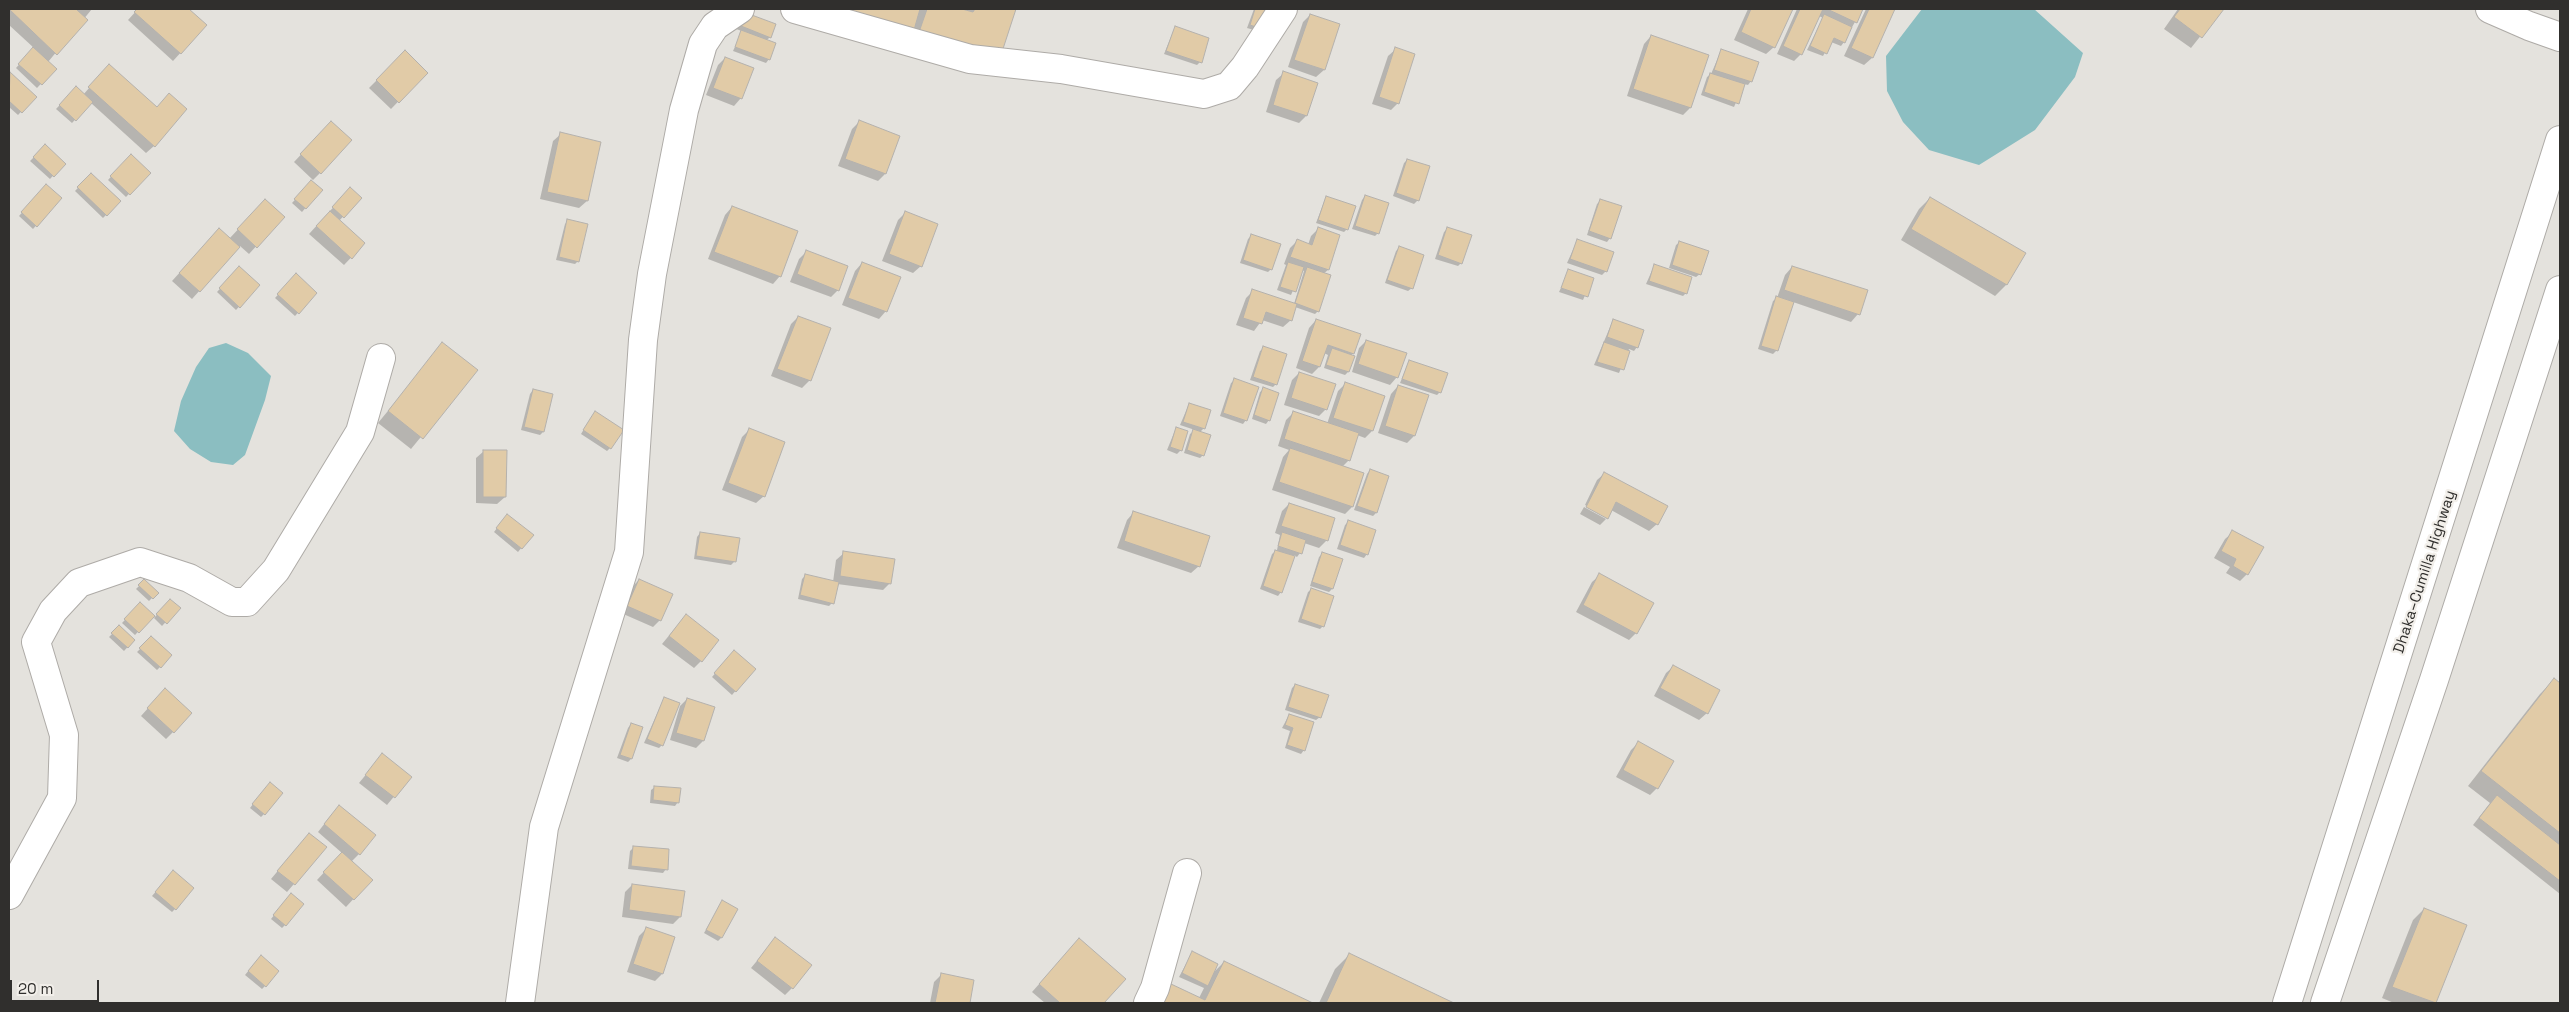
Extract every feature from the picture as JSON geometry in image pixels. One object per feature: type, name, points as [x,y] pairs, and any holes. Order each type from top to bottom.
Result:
[{"type":"main road","points":[[520,1003],[544,827],[629,552],[643,340],[652,274],[684,110],[703,44],[716,26],[740,9]]},
{"type":"main road","points":[[795,9],[970,59],[1061,69],[1204,94],[1228,86],[1245,67],[1283,9]]},
{"type":"main road","points":[[2490,9],[2560,36]]},
{"type":"main road","name":"Dhaka–Cumilla Highway","points":[[2287,1003],[2560,140]]},
{"type":"main road","points":[[2325,1003],[2434,680],[2560,290]]},
{"type":"main road","points":[[9,895],[62,798],[64,735],[36,642],[53,611],[79,583],[140,562],[189,578],[232,602],[247,602],[276,570],[360,432],[381,358]]},
{"type":"main road","points":[[1148,1003],[1155,988],[1187,873]]},
{"type":"water","points":[[1922,9],[2034,9],[2083,53],[2075,77],[2035,130],[1979,165],[1929,150],[1903,122],[1887,91],[1886,56]]},
{"type":"water","points":[[226,343],[248,353],[271,376],[265,400],[245,455],[233,465],[211,462],[190,449],[174,431],[181,401],[196,367],[209,348]]},
{"type":"building","points":[[9,9],[76,9],[88,20],[57,55]]},
{"type":"building","points":[[137,9],[189,9],[207,25],[181,54],[134,12]]},
{"type":"building","points":[[834,9],[920,9],[912,37]]},
{"type":"building","points":[[927,9],[962,9],[973,12],[975,9],[1016,9],[1000,58],[918,35]]},
{"type":"building","points":[[1255,9],[1272,9],[1265,30],[1250,25]]},
{"type":"building","points":[[1751,9],[1793,9],[1775,48],[1741,32]]},
{"type":"building","points":[[1800,9],[1823,9],[1802,55],[1783,46]]},
{"type":"building","points":[[1827,9],[1863,9],[1857,23]]},
{"type":"building","points":[[1869,9],[1895,9],[1873,58],[1851,48]]},
{"type":"building","points":[[2180,9],[2224,9],[2202,38],[2174,17]]},
{"type":"building","points":[[741,11],[776,24],[771,38],[736,24]]},
{"type":"building","points":[[1310,14],[1340,24],[1325,70],[1294,60]]},
{"type":"building","points":[[1824,14],[1852,27],[1845,43],[1834,38],[1827,54],[1810,46]]},
{"type":"building","points":[[1175,26],[1209,38],[1202,63],[1166,51]]},
{"type":"building","points":[[741,30],[776,43],[770,60],[735,47]]},
{"type":"building","points":[[1651,35],[1709,55],[1691,108],[1633,89]]},
{"type":"building","points":[[33,47],[57,69],[42,85],[18,64]]},
{"type":"building","points":[[1395,47],[1415,54],[1399,104],[1379,97]]},
{"type":"building","points":[[1721,49],[1759,62],[1752,82],[1714,70]]},
{"type":"building","points":[[405,50],[428,73],[399,103],[376,80]]},
{"type":"building","points":[[725,57],[754,68],[742,99],[713,88]]},
{"type":"building","points":[[109,64],[157,107],[169,93],[187,109],[155,147],[88,87]]},
{"type":"building","points":[[1283,71],[1318,83],[1307,116],[1273,105]]},
{"type":"building","points":[[10,72],[37,97],[22,113],[9,101]]},
{"type":"building","points":[[1710,73],[1745,84],[1739,104],[1704,92]]},
{"type":"building","points":[[76,86],[93,102],[76,121],[59,105]]},
{"type":"building","points":[[859,120],[900,136],[886,174],[845,159]]},
{"type":"building","points":[[331,121],[352,140],[321,174],[300,154]]},
{"type":"building","points":[[560,132],[601,142],[588,201],[547,192]]},
{"type":"building","points":[[45,144],[66,164],[54,177],[33,157]]},
{"type":"building","points":[[131,154],[151,173],[130,195],[110,176]]},
{"type":"building","points":[[1407,159],[1430,166],[1419,201],[1396,193]]},
{"type":"building","points":[[91,173],[121,201],[107,216],[77,187]]},
{"type":"building","points":[[311,180],[323,190],[306,209],[294,199]]},
{"type":"building","points":[[46,184],[62,198],[37,227],[21,212]]},
{"type":"building","points":[[350,187],[362,198],[344,218],[332,207]]},
{"type":"building","points":[[1365,195],[1389,203],[1379,234],[1355,226]]},
{"type":"building","points":[[1326,196],[1356,206],[1348,230],[1318,220]]},
{"type":"building","points":[[1930,197],[2026,253],[2007,285],[1911,229]]},
{"type":"building","points":[[265,199],[285,217],[257,248],[237,229]]},
{"type":"building","points":[[1600,199],[1622,206],[1611,239],[1589,231]]},
{"type":"building","points":[[732,206],[798,231],[781,277],[714,252]]},
{"type":"building","points":[[330,211],[365,243],[352,259],[316,226]]},
{"type":"building","points":[[905,211],[938,224],[922,267],[889,254]]},
{"type":"building","points":[[567,219],[588,224],[579,262],[559,257]]},
{"type":"building","points":[[1318,227],[1340,235],[1329,270],[1290,257],[1297,239],[1312,245]]},
{"type":"building","points":[[1447,227],[1472,235],[1462,264],[1438,255]]},
{"type":"building","points":[[219,228],[240,247],[200,292],[179,273]]},
{"type":"building","points":[[1251,234],[1281,244],[1272,270],[1243,260]]},
{"type":"building","points":[[1577,239],[1614,252],[1607,272],[1570,259]]},
{"type":"building","points":[[1679,241],[1709,251],[1701,275],[1672,265]]},
{"type":"building","points":[[1399,246],[1424,255],[1413,289],[1387,280]]},
{"type":"building","points":[[806,250],[848,266],[839,291],[797,274]]},
{"type":"building","points":[[862,262],[901,277],[887,312],[848,298]]},
{"type":"building","points":[[1288,262],[1304,267],[1296,292],[1280,287]]},
{"type":"building","points":[[1654,264],[1692,277],[1687,294],[1649,281]]},
{"type":"building","points":[[239,266],[260,285],[240,308],[219,288]]},
{"type":"building","points":[[1792,266],[1868,290],[1860,315],[1784,290]]},
{"type":"building","points":[[1307,267],[1331,275],[1319,312],[1295,303]]},
{"type":"building","points":[[1568,269],[1594,278],[1588,297],[1561,288]]},
{"type":"building","points":[[296,273],[317,293],[299,314],[277,294]]},
{"type":"building","points":[[1252,289],[1297,304],[1292,321],[1266,312],[1262,324],[1243,318]]},
{"type":"building","points":[[1776,296],[1794,302],[1778,351],[1761,346]]},
{"type":"building","points":[[798,316],[831,328],[811,381],[777,369]]},
{"type":"building","points":[[1316,319],[1361,334],[1354,354],[1328,345],[1320,367],[1302,361]]},
{"type":"building","points":[[1613,319],[1644,330],[1638,348],[1607,337]]},
{"type":"building","points":[[1366,340],[1407,353],[1398,378],[1358,364]]},
{"type":"building","points":[[442,342],[478,370],[423,439],[388,411]]},
{"type":"building","points":[[1604,342],[1630,351],[1624,370],[1597,362]]},
{"type":"building","points":[[1263,346],[1287,354],[1277,385],[1253,377]]},
{"type":"building","points":[[1332,348],[1355,356],[1349,372],[1326,365]]},
{"type":"building","points":[[1409,360],[1448,373],[1441,393],[1402,379]]},
{"type":"building","points":[[1299,372],[1336,384],[1327,410],[1291,398]]},
{"type":"building","points":[[1234,378],[1259,387],[1247,421],[1223,413]]},
{"type":"building","points":[[1345,382],[1385,396],[1373,431],[1333,418]]},
{"type":"building","points":[[1398,385],[1429,395],[1415,436],[1385,426]]},
{"type":"building","points":[[1263,387],[1279,393],[1270,421],[1254,415]]},
{"type":"building","points":[[533,389],[553,394],[544,432],[524,427]]},
{"type":"building","points":[[1189,403],[1211,410],[1205,429],[1183,422]]},
{"type":"building","points":[[595,411],[624,430],[611,449],[583,430]]},
{"type":"building","points":[[1293,411],[1359,433],[1350,461],[1284,439]]},
{"type":"building","points":[[1176,427],[1188,431],[1182,451],[1170,447]]},
{"type":"building","points":[[749,428],[785,442],[765,497],[728,483]]},
{"type":"building","points":[[1193,429],[1211,435],[1204,456],[1187,450]]},
{"type":"building","points":[[1290,448],[1364,473],[1353,507],[1279,482]]},
{"type":"building","points":[[483,450],[507,450],[506,497],[483,497]]},
{"type":"building","points":[[1370,469],[1389,476],[1377,513],[1357,506]]},
{"type":"building","points":[[1604,472],[1668,506],[1658,525],[1616,502],[1608,519],[1586,507]]},
{"type":"building","points":[[1289,503],[1335,518],[1328,541],[1281,526]]},
{"type":"building","points":[[1133,511],[1210,536],[1200,567],[1124,541]]},
{"type":"building","points":[[507,514],[534,535],[522,549],[496,528]]},
{"type":"building","points":[[1348,520],[1376,530],[1368,555],[1340,545]]},
{"type":"building","points":[[2232,530],[2264,547],[2248,575],[2233,566],[2236,559],[2221,551]]},
{"type":"building","points":[[700,532],[740,538],[736,562],[696,556]]},
{"type":"building","points":[[1282,532],[1306,540],[1302,554],[1278,546]]},
{"type":"building","points":[[1275,550],[1295,556],[1282,593],[1263,586]]},
{"type":"building","points":[[843,551],[895,559],[891,584],[840,576]]},
{"type":"building","points":[[1322,552],[1343,559],[1333,589],[1312,582]]},
{"type":"building","points":[[1599,573],[1654,603],[1637,634],[1583,605]]},
{"type":"building","points":[[805,574],[839,582],[834,604],[800,595]]},
{"type":"building","points":[[144,579],[159,593],[153,599],[138,585]]},
{"type":"building","points":[[639,579],[673,594],[661,621],[627,606]]},
{"type":"building","points":[[1311,588],[1334,596],[1324,627],[1301,619]]},
{"type":"building","points":[[170,599],[181,608],[167,624],[156,614]]},
{"type":"building","points":[[140,602],[155,616],[139,633],[124,619]]},
{"type":"building","points":[[686,614],[719,640],[702,662],[669,636]]},
{"type":"building","points":[[119,625],[135,640],[128,648],[111,633]]},
{"type":"building","points":[[151,636],[172,655],[161,668],[139,648]]},
{"type":"building","points":[[734,650],[756,669],[736,692],[714,673]]},
{"type":"building","points":[[1673,665],[1720,690],[1708,714],[1660,688]]},
{"type":"building","points":[[2554,678],[2560,683],[2560,833],[2481,771]]},
{"type":"building","points":[[1295,684],[1329,695],[1321,718],[1288,707]]},
{"type":"building","points":[[165,688],[192,713],[174,733],[147,708]]},
{"type":"building","points":[[664,697],[680,703],[663,746],[647,739]]},
{"type":"building","points":[[687,698],[715,707],[704,741],[676,733]]},
{"type":"building","points":[[1289,714],[1314,722],[1305,751],[1287,745],[1293,728],[1285,725]]},
{"type":"building","points":[[631,723],[643,727],[632,759],[620,755]]},
{"type":"building","points":[[1638,741],[1674,761],[1658,789],[1623,770]]},
{"type":"building","points":[[382,753],[412,777],[395,798],[365,775]]},
{"type":"building","points":[[270,782],[283,793],[265,815],[252,804]]},
{"type":"building","points":[[654,786],[681,788],[679,803],[653,800]]},
{"type":"building","points":[[2497,795],[2560,845],[2560,881],[2479,818]]},
{"type":"building","points":[[339,805],[376,835],[360,855],[324,824]]},
{"type":"building","points":[[309,833],[327,847],[295,885],[277,871]]},
{"type":"building","points":[[633,846],[669,849],[668,870],[631,866]]},
{"type":"building","points":[[342,852],[373,880],[354,900],[323,872]]},
{"type":"building","points":[[173,870],[194,888],[176,910],[155,892]]},
{"type":"building","points":[[632,884],[685,891],[681,917],[629,910]]},
{"type":"building","points":[[291,893],[304,904],[286,926],[273,915]]},
{"type":"building","points":[[722,900],[738,909],[722,938],[706,930]]},
{"type":"building","points":[[2424,908],[2467,925],[2436,1003],[2392,987]]},
{"type":"building","points":[[646,927],[675,937],[663,974],[633,964]]},
{"type":"building","points":[[775,937],[812,965],[793,989],[757,961]]},
{"type":"building","points":[[1079,938],[1126,979],[1104,1003],[1060,1003],[1039,984]]},
{"type":"building","points":[[1192,951],[1218,964],[1208,986],[1182,973]]},
{"type":"building","points":[[1349,953],[1454,1003],[1326,1003]]},
{"type":"building","points":[[261,955],[279,971],[266,987],[248,971]]},
{"type":"building","points":[[1224,961],[1313,1003],[1161,1003],[1171,984],[1205,1000]]},
{"type":"building","points":[[941,973],[974,980],[970,1003],[935,1003]]}]
